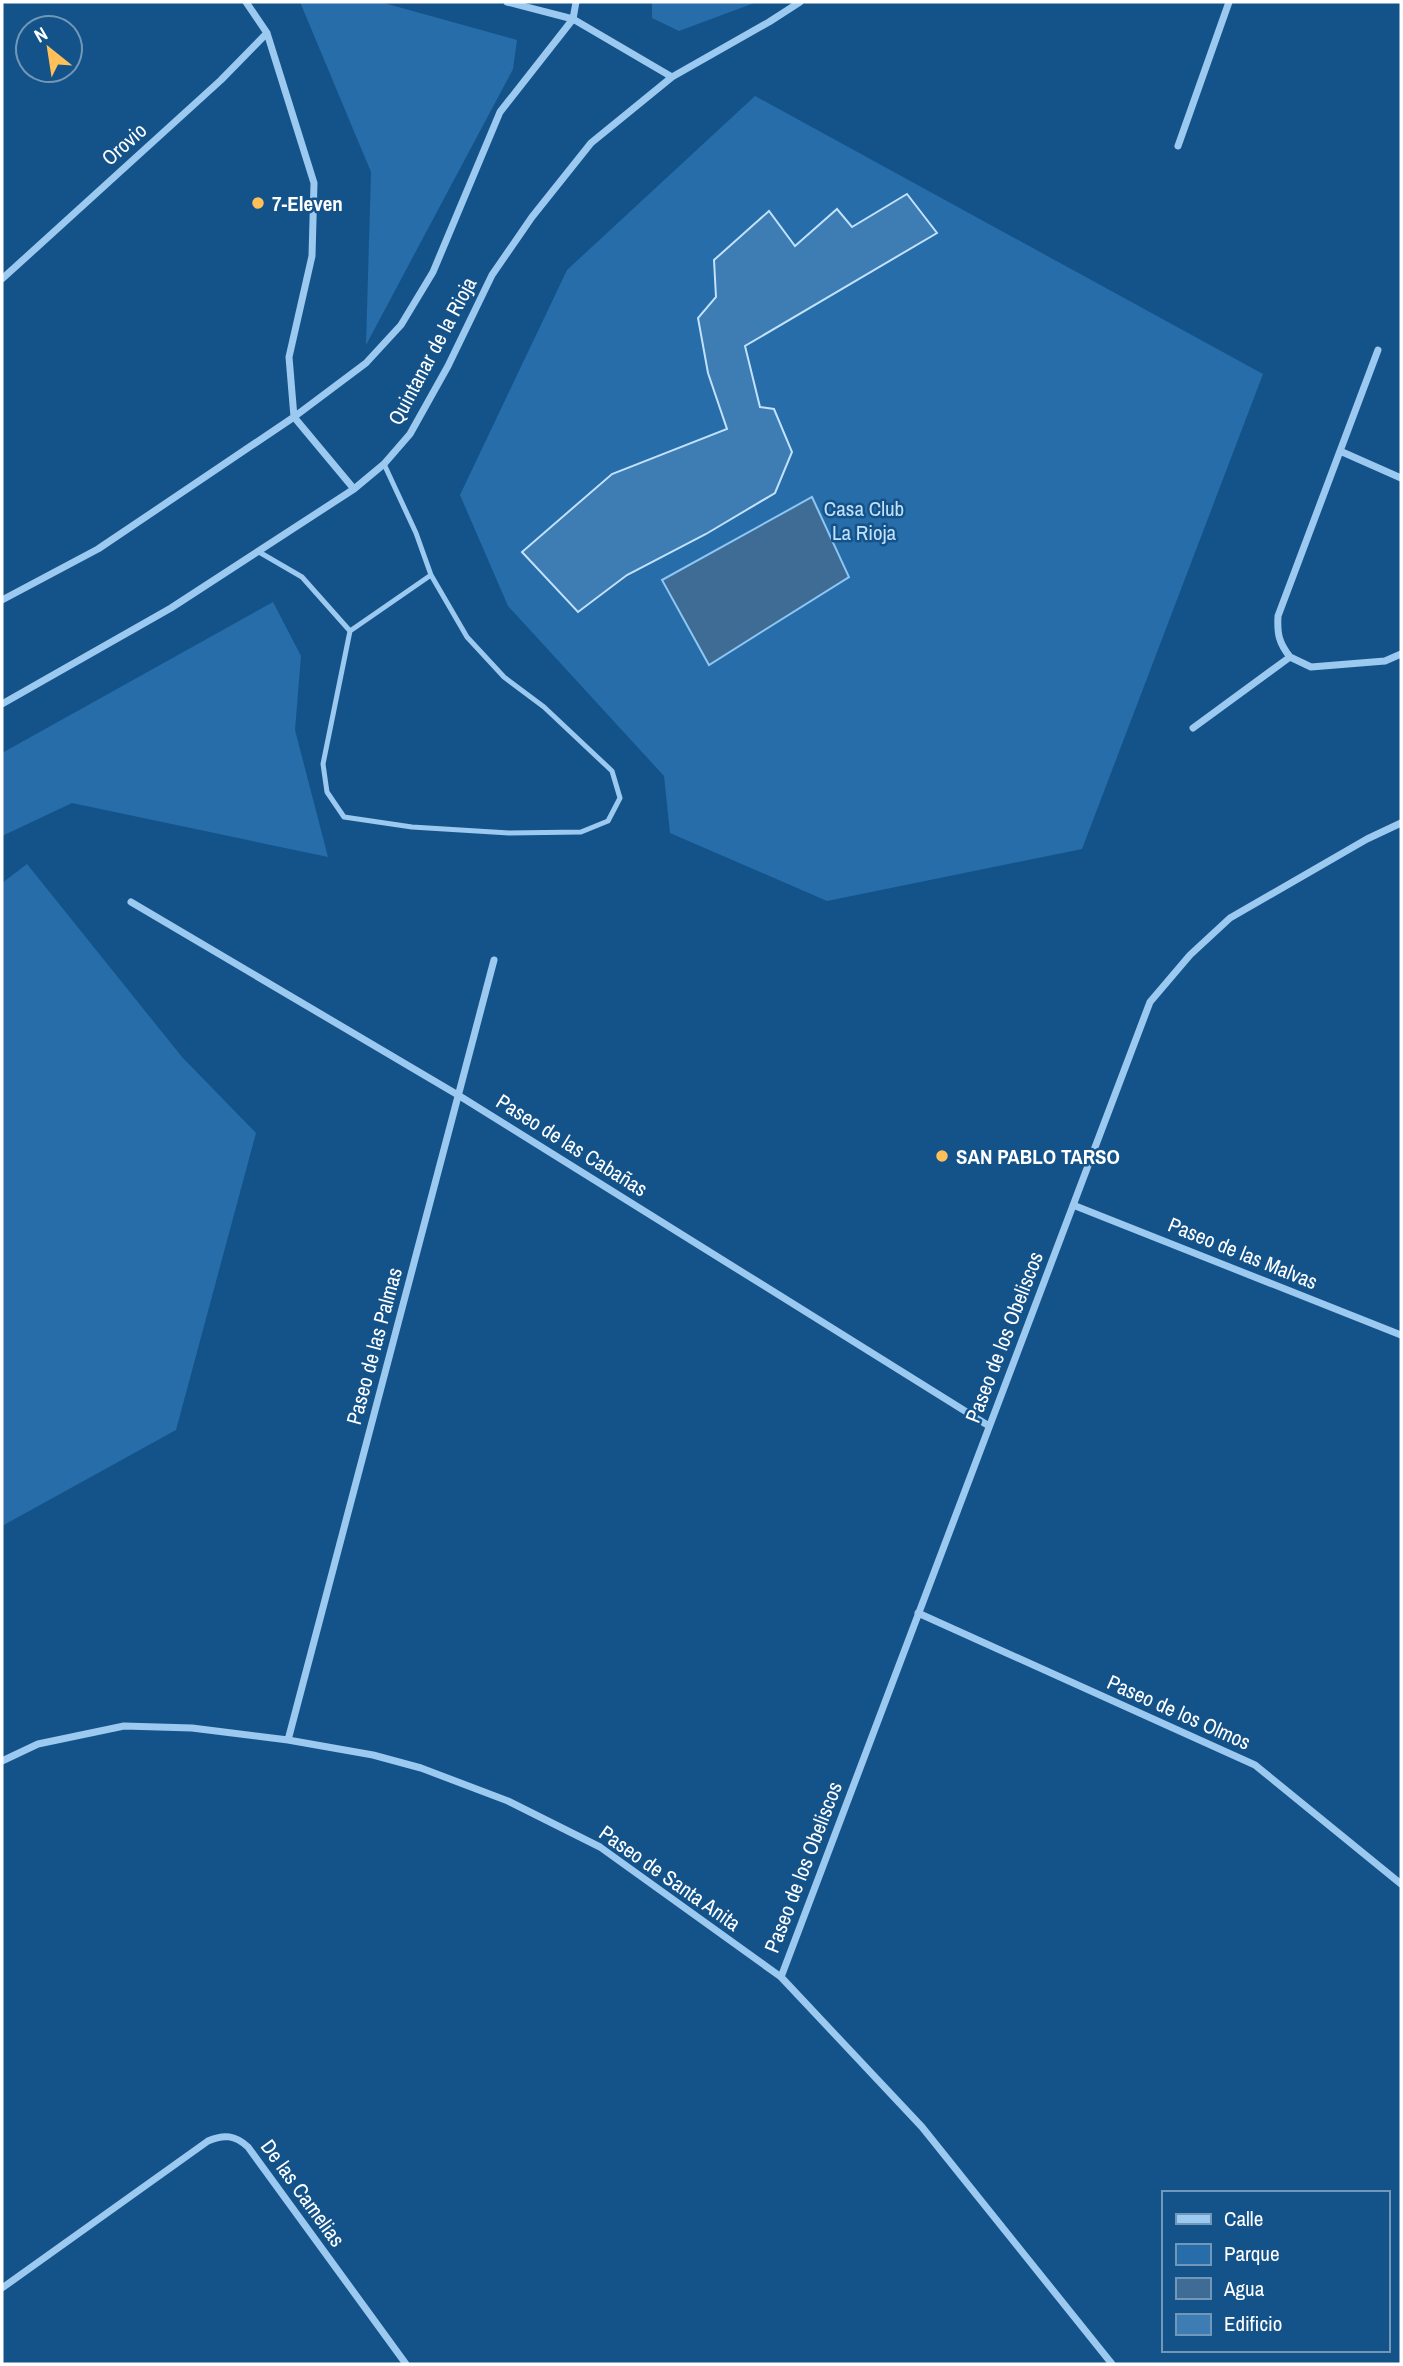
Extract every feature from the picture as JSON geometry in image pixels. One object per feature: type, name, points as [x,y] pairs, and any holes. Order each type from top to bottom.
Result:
[{"type":"street","points":[[246,2],[267,33],[314,183],[312,256],[289,357],[294,417],[354,489]]},
{"type":"street","points":[[507,2],[573,19],[672,77]]},
{"type":"street","name":"Quintanar de la Rioja","points":[[2,600],[98,549],[294,417],[366,363],[401,325],[433,272],[500,112],[573,19],[576,2]]},
{"type":"street","name":"Quintanar de la Rioja","points":[[2,704],[171,608],[354,489],[384,464],[410,434],[448,366],[492,275],[532,217],[591,143],[672,77],[800,2]]},
{"type":"street","points":[[1178,146],[1229,2]]},
{"type":"street","name":"Orovio","points":[[2,279],[211,89],[267,33]]},
{"type":"street","points":[[1378,350],[1278,616],[1277,632],[1280,644],[1290,657],[1311,667],[1385,661],[1401,654]]},
{"type":"street","points":[[1340,451],[1401,478]]},
{"type":"street","points":[[1193,728],[1290,657]]},
{"type":"street","name":"Paseo de los Obeliscos","points":[[781,1977],[1150,1002],[1190,955],[1230,918],[1367,839],[1401,823]]},
{"type":"street","name":"Paseo de las Cabañas","points":[[131,902],[458,1095],[989,1426]]},
{"type":"street","name":"Paseo de las Palmas","points":[[288,1740],[494,960]]},
{"type":"street","name":"Paseo de las Malvas","points":[[1073,1205],[1401,1335]]},
{"type":"street","name":"Paseo de los Olmos","points":[[918,1614],[1255,1765],[1401,1884]]},
{"type":"street","name":"Paseo de Santa Anita","points":[[2,1761],[38,1744],[124,1726],[192,1728],[288,1740],[373,1755],[421,1769],[508,1801],[600,1847],[781,1977],[922,2127],[1112,2364]]},
{"type":"street","name":"De las Camelias","points":[[2,2288],[208,2141],[230,2136],[248,2147],[407,2364]]},
{"type":"lane","points":[[384,464],[416,533],[431,575],[467,637],[505,677],[544,707],[612,771],[620,798],[608,821],[581,832],[509,833],[412,827],[344,817],[327,792],[323,764],[349,631],[431,575]]},
{"type":"lane","points":[[259,552],[302,577],[349,631]]},
{"type":"green space","points":[[300,2],[384,3],[517,40],[513,69],[366,345],[371,172]]},
{"type":"green space","points":[[652,2],[757,2],[679,31],[652,18]]},
{"type":"green space","name":"Casa Club La Rioja","points":[[755,96],[1263,374],[1082,849],[827,901],[670,833],[664,776],[508,606],[460,495],[567,270]]},
{"type":"green space","points":[[273,602],[301,656],[295,730],[328,857],[72,803],[2,836],[2,753]]},
{"type":"green space","points":[[27,864],[182,1057],[256,1133],[176,1430],[2,1526],[2,883]]},
{"type":"water","points":[[812,497],[849,577],[709,665],[662,580]]},
{"type":"building","points":[[907,194],[937,233],[745,346],[760,407],[774,409],[792,452],[775,493],[706,534],[627,575],[578,612],[522,552],[612,474],[727,429],[708,373],[698,318],[716,297],[714,260],[769,211],[795,246],[837,209],[852,227]]},
{"type":"place","name":"7-Eleven","points":[[258,203]]},
{"type":"place","name":"SAN PABLO TARSO","points":[[942,1156]]}]
